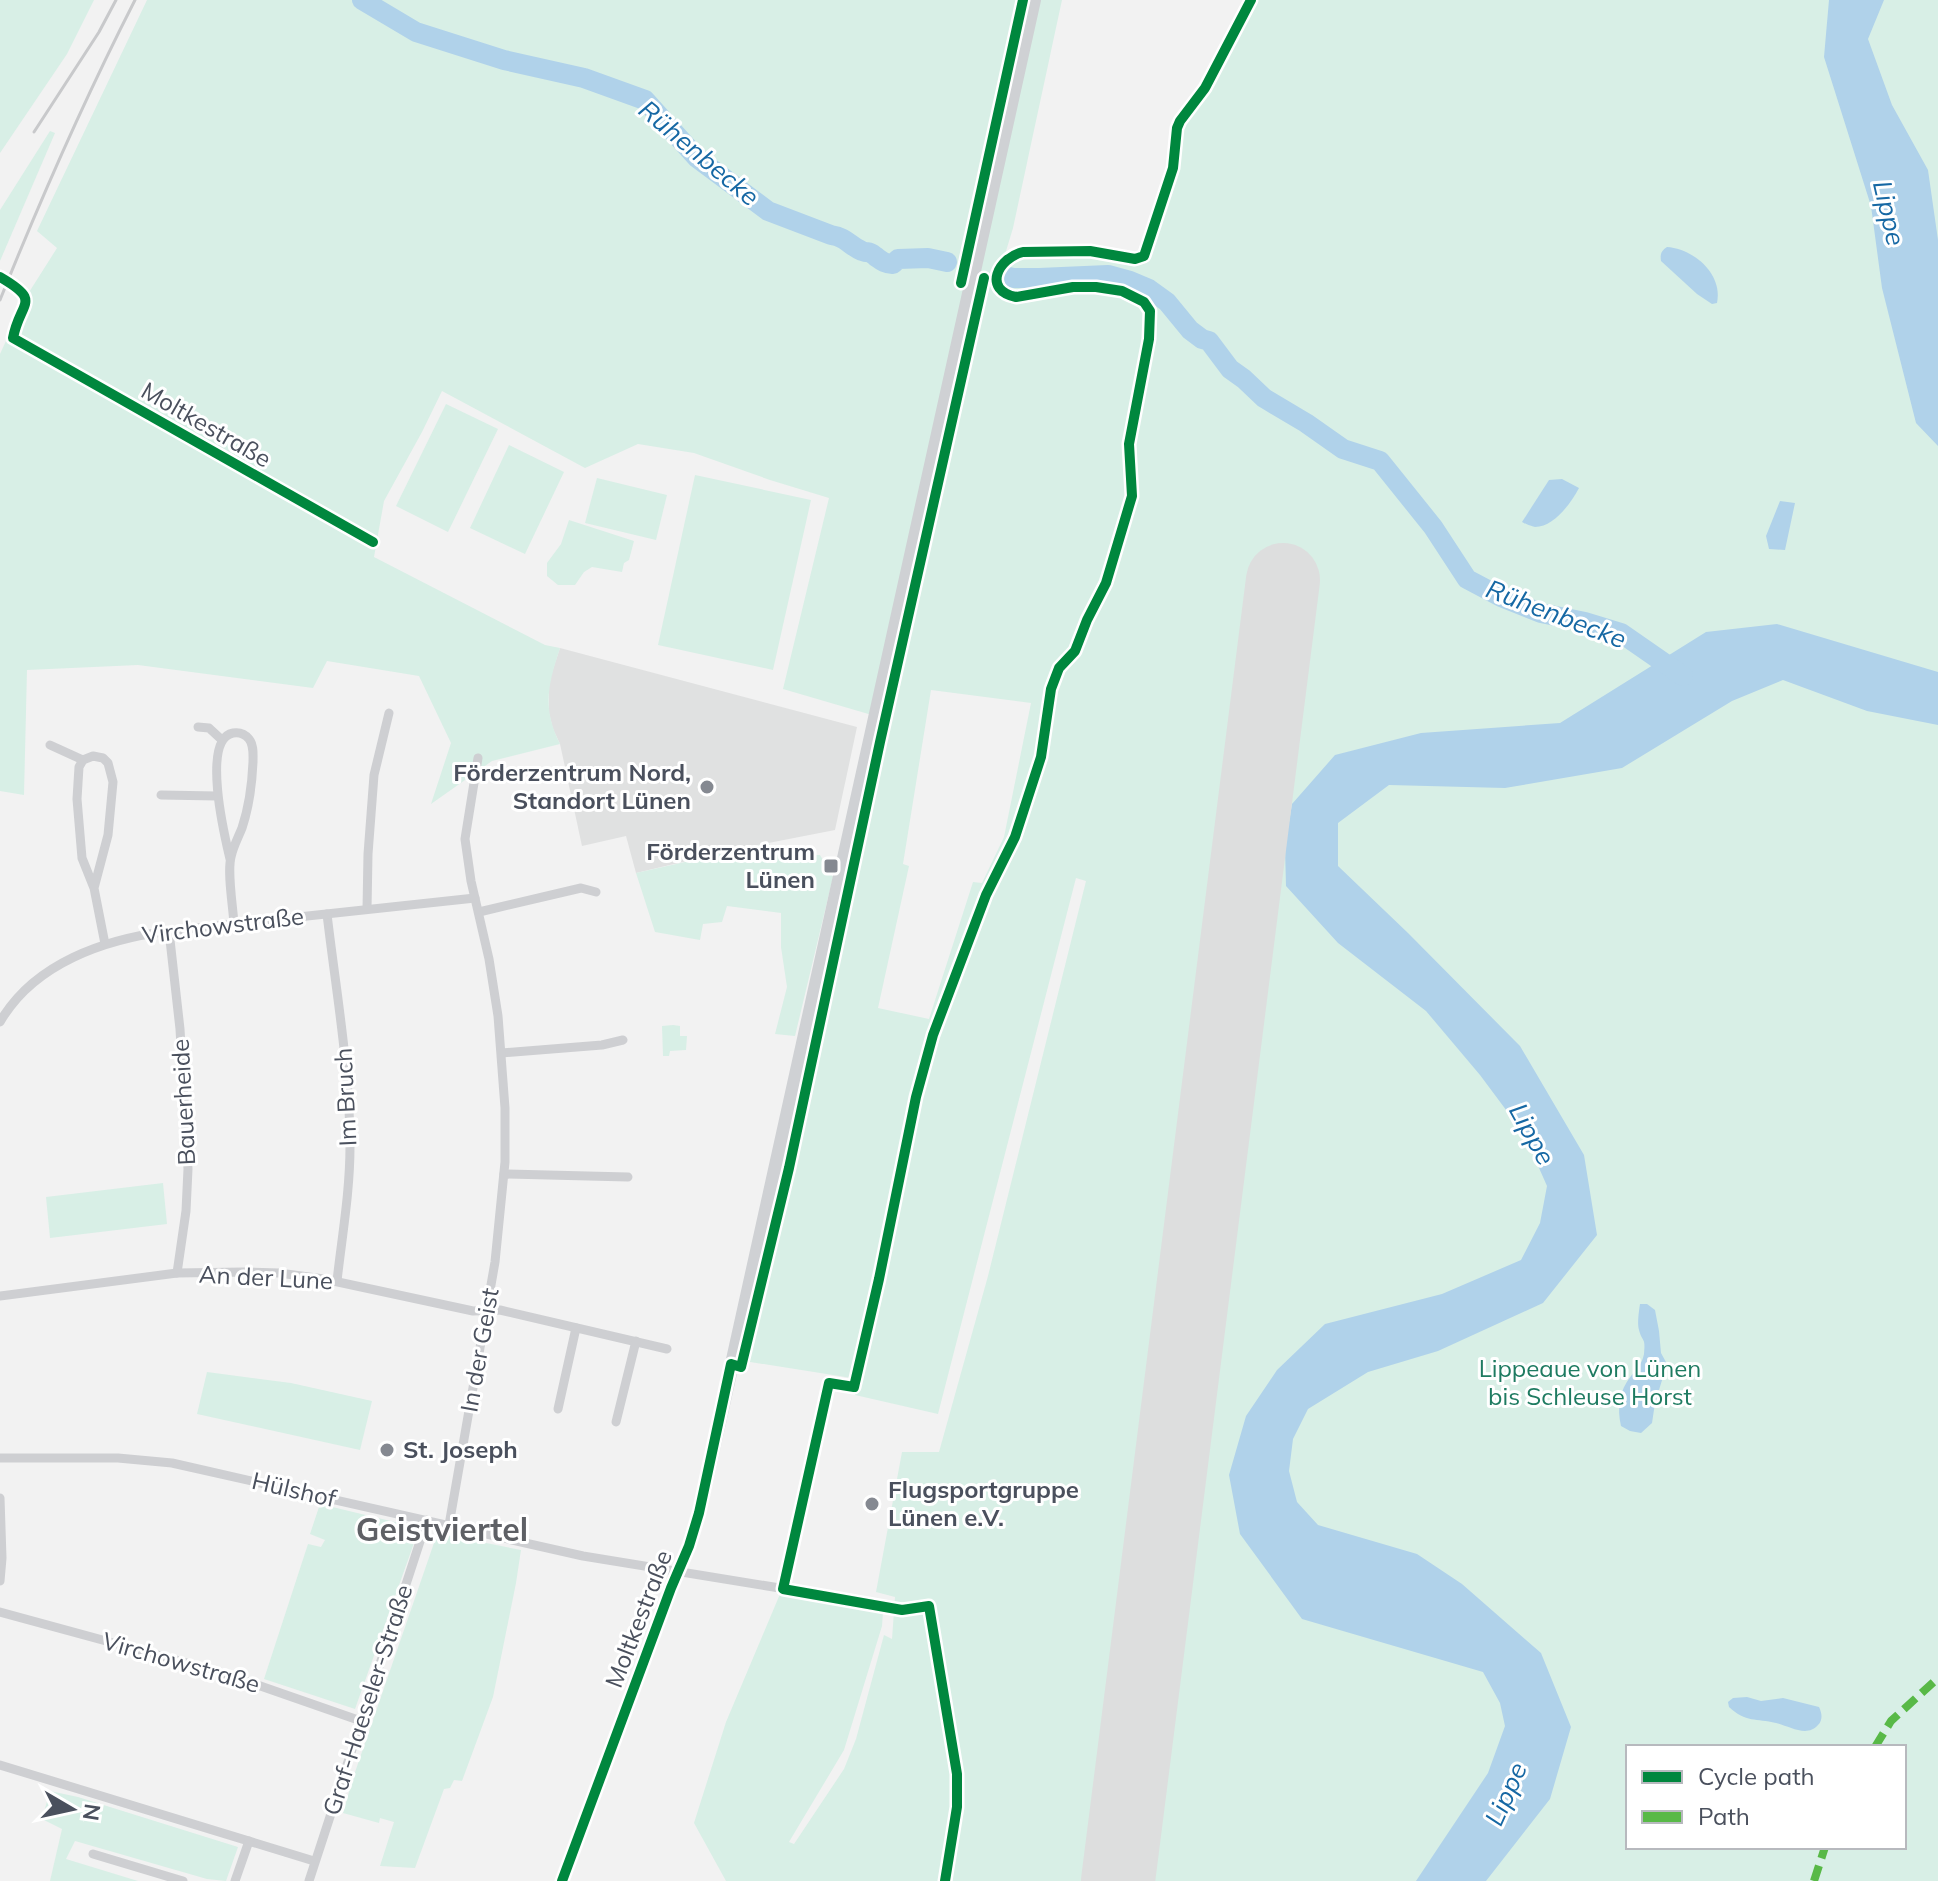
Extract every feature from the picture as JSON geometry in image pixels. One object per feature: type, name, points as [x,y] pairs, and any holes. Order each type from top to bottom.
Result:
[{"type":"street","name":"Moltkestraße","points":[[562,1881],[699,1513],[1034,0]]},
{"type":"street","points":[[367,909],[374,775],[389,713]]},
{"type":"street","points":[[198,727],[209,728],[222,740]]},
{"type":"street","points":[[230,859],[249,803],[253,745],[242,734],[231,733],[222,740],[219,748],[217,796],[230,859],[234,924]]},
{"type":"street","points":[[50,745],[83,760]]},
{"type":"street","points":[[94,888],[108,835],[113,782],[108,763],[103,758],[93,756],[83,760],[79,767],[77,799],[82,858],[94,888],[105,944]]},
{"type":"street","name":"In der Geist","points":[[449,1525],[495,1262],[504,1174],[502,1053],[493,978],[465,839],[478,758]]},
{"type":"street","points":[[161,795],[217,796]]},
{"type":"street","points":[[479,912],[581,888],[596,892]]},
{"type":"street","name":"Virchowstraße","points":[[0,1022],[25,992],[50,970],[105,944],[144,934],[475,898]]},
{"type":"street","name":"Im Bruch","points":[[327,914],[349,1113],[349,1182],[337,1281]]},
{"type":"street","name":"Bauerheide","points":[[169,931],[180,1029],[188,1169],[188,1197],[177,1273]]},
{"type":"street","points":[[502,1053],[602,1045],[623,1040]]},
{"type":"street","points":[[504,1174],[628,1177]]},
{"type":"street","name":"An der Lune","points":[[0,1296],[177,1273],[279,1273],[337,1281],[473,1311],[500,1310],[667,1349]]},
{"type":"street","points":[[558,1409],[576,1328]]},
{"type":"street","points":[[616,1422],[636,1341]]},
{"type":"street","name":"Hülshof","points":[[0,1458],[118,1458],[172,1463],[512,1541],[678,1572]]},
{"type":"street","points":[[0,1498],[0,1581]]},
{"type":"street","name":"Graf-Haeseler-Straße","points":[[309,1881],[427,1520]]},
{"type":"street","name":"Moltkestraße","points":[[678,1572],[902,1610],[929,1606]]},
{"type":"street","name":"Virchowstraße","points":[[0,1612],[220,1672],[361,1721]]},
{"type":"street","points":[[0,1765],[314,1861]]},
{"type":"street","points":[[235,1881],[249,1841]]},
{"type":"street","points":[[93,1854],[183,1881]]},
{"type":"shaded area","name":"Förderzentrum Nord, Standort Lünen","points":[[560,648],[857,727],[835,830],[636,873],[626,836],[582,846],[560,744],[549,713],[549,681]]},
{"type":"green space","points":[[0,0],[94,0],[67,54],[0,153]]},
{"type":"green space","name":"Lippeaue von Lünen bis Schleuse Horst","points":[[147,0],[1062,0],[1013,228],[994,291],[1021,301],[1001,280],[1006,266],[1020,260],[1073,254],[1144,260],[1173,186],[1183,129],[1201,101],[1251,0],[1938,0],[1938,1881],[726,1881],[694,1823],[726,1722],[780,1594],[883,1612],[882,1626],[844,1750],[789,1842],[794,1844],[844,1769],[856,1739],[884,1635],[892,1639],[895,1597],[876,1592],[902,1452],[939,1452],[988,1276],[1086,881],[1076,878],[938,1414],[855,1395],[858,1379],[744,1361],[889,720],[783,689],[829,498],[694,453],[638,444],[585,468],[442,391],[384,501],[374,557],[545,645],[560,648],[552,674],[549,708],[560,744],[492,761],[431,804],[451,743],[419,676],[327,661],[313,688],[138,665],[27,670],[24,795],[0,791],[0,354],[26,297],[57,248],[37,231]],"holes":[[[931,690],[1031,703],[1004,837],[982,883],[973,882],[929,1019],[878,1008],[909,866],[903,864]]]},
{"type":"green space","points":[[50,131],[55,133],[0,261],[0,210]]},
{"type":"green space","points":[[446,404],[498,429],[448,532],[396,506]]},
{"type":"green space","points":[[509,445],[564,472],[525,554],[470,528]]},
{"type":"green space","points":[[695,475],[811,500],[773,670],[658,645]]},
{"type":"green space","points":[[597,478],[667,495],[656,540],[585,523]]},
{"type":"green space","points":[[569,520],[634,541],[622,572],[592,567],[575,585],[558,585],[547,576],[547,563],[561,544]]},
{"type":"green space","points":[[769,843],[773,855],[820,855],[833,877],[795,1036],[775,1034],[787,987],[781,947],[781,913],[727,906],[722,922],[703,924],[700,940],[655,932],[636,873]]},
{"type":"green space","points":[[662,1026],[680,1026],[680,1036],[687,1036],[686,1050],[670,1051],[669,1056],[663,1056]]},
{"type":"green space","points":[[163,1183],[167,1224],[50,1238],[46,1197]]},
{"type":"green space","points":[[207,1372],[291,1383],[372,1401],[360,1450],[197,1414]]},
{"type":"green space","points":[[320,1504],[407,1525],[414,1543],[355,1709],[264,1679],[308,1544],[321,1547],[325,1540],[310,1534]]},
{"type":"green space","points":[[446,1535],[521,1550],[516,1583],[493,1697],[462,1781],[454,1780],[450,1788],[444,1789],[415,1868],[380,1866],[394,1822],[380,1818],[379,1823],[343,1813],[435,1540]]},
{"type":"green space","points":[[50,1791],[238,1847],[226,1881],[207,1879],[75,1841],[66,1859],[138,1881],[50,1881],[62,1829],[42,1819]]},
{"type":"water","name":"Lippe","points":[[1829,0],[1884,0],[1868,39],[1892,105],[1928,170],[1938,240],[1938,446],[1916,423],[1882,288],[1871,206],[1824,57]]},
{"type":"water","points":[[1667,247],[1687,253],[1704,265],[1716,282],[1717,303],[1712,304],[1697,294],[1661,261],[1661,253]]},
{"type":"water","points":[[1562,479],[1579,488],[1561,513],[1542,526],[1534,527],[1522,522],[1549,480]]},
{"type":"water","points":[[1780,501],[1795,503],[1785,550],[1769,549],[1766,536]]},
{"type":"water","name":"Lippe","points":[[1777,624],[1938,672],[1938,725],[1867,711],[1783,680],[1732,701],[1622,768],[1505,788],[1389,785],[1338,823],[1338,866],[1520,1046],[1584,1155],[1597,1235],[1543,1303],[1438,1351],[1368,1372],[1308,1409],[1293,1439],[1289,1471],[1297,1502],[1318,1525],[1417,1554],[1462,1584],[1541,1653],[1571,1727],[1550,1799],[1486,1881],[1416,1881],[1488,1773],[1505,1726],[1500,1703],[1483,1672],[1302,1619],[1240,1534],[1229,1475],[1246,1416],[1277,1370],[1325,1324],[1442,1294],[1521,1260],[1540,1223],[1547,1186],[1524,1134],[1426,1011],[1338,943],[1286,886],[1285,847],[1292,804],[1335,755],[1421,733],[1560,723],[1706,632]]},
{"type":"water","points":[[1640,1304],[1647,1304],[1655,1310],[1661,1353],[1667,1364],[1652,1423],[1641,1433],[1621,1426],[1619,1413],[1624,1388],[1641,1364],[1644,1354],[1638,1324]]},
{"type":"water","points":[[1747,1697],[1761,1701],[1783,1698],[1819,1707],[1821,1721],[1814,1729],[1803,1731],[1746,1718],[1729,1707],[1728,1702],[1733,1698]]},
{"type":"waterway","name":"Rühenbecke","points":[[362,0],[416,32],[504,60],[584,78],[645,100],[697,158],[768,211],[841,238],[887,263],[893,264],[898,259],[928,258],[947,262]]},
{"type":"waterway","name":"Rühenbecke","points":[[1004,276],[1108,275],[1149,289],[1167,302],[1190,330],[1209,341],[1230,369],[1264,398],[1343,449],[1380,461],[1433,527],[1467,579],[1541,613],[1621,633],[1683,676]]},
{"type":"runway","points":[[1118,1881],[1283,580]]},
{"type":"railway","points":[[34,132],[99,32],[116,0]]},
{"type":"railway","points":[[0,300],[64,148],[135,0]]},
{"type":"marked path","points":[[1876,1745],[1891,1721],[1938,1678]]},
{"type":"marked path","points":[[1814,1881],[1824,1849]]},
{"type":"cycle path","points":[[961,283],[1023,0]]},
{"type":"cycle path","points":[[945,1881],[957,1807],[957,1774],[929,1606],[902,1610],[783,1589],[829,1383],[854,1387],[916,1097],[933,1035],[986,895],[1015,837],[1041,757],[1051,689],[1059,668],[1075,651],[1106,583],[1132,496],[1129,444],[1149,339],[1150,311],[1144,302],[1122,291],[1096,287],[1073,287],[1016,297],[999,288],[997,274],[1014,255],[1023,252],[1090,251],[1135,259],[1144,256],[1173,168],[1177,128],[1205,88],[1251,0]]},
{"type":"cycle path","points":[[0,277],[25,298],[13,338],[373,542]]},
{"type":"cycle path","points":[[562,1881],[689,1546],[731,1364],[741,1367],[789,1168],[984,278]]},
{"type":"place","name":"Förderzentrum Nord, Standort Lünen","points":[[707,787]]},
{"type":"place","name":"Förderzentrum Lünen","points":[[831,866]]},
{"type":"place","name":"St. Joseph","points":[[387,1450]]},
{"type":"place","name":"Flugsportgruppe Lünen e.V.","points":[[872,1504]]},
{"type":"district","name":"Geistviertel","points":[[442,1530]]}]
